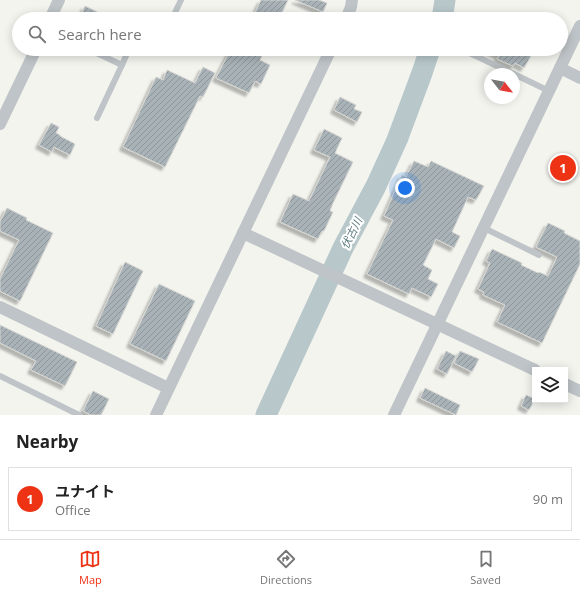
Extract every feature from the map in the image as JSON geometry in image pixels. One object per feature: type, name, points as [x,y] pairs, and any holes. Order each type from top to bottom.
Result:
[{"type":"street","points":[[53,12],[59,0]]},
{"type":"street","points":[[349,12],[352,0]]},
{"type":"street","points":[[568,51],[580,26]]},
{"type":"street","points":[[0,124],[33,56]]},
{"type":"street","points":[[156,415],[328,56]]},
{"type":"street","points":[[394,415],[566,56]]},
{"type":"street","points":[[560,68],[580,78]]},
{"type":"street","points":[[244,232],[532,368]]},
{"type":"street","points":[[0,307],[168,388]]},
{"type":"street","points":[[568,385],[580,391]]},
{"type":"lane","points":[[175,12],[181,0]]},
{"type":"lane","points":[[103,56],[122,65]]},
{"type":"lane","points":[[97,118],[126,56]]},
{"type":"lane","points":[[477,56],[502,68]]},
{"type":"lane","points":[[520,77],[549,91]]},
{"type":"lane","points":[[484,228],[539,255]]},
{"type":"lane","points":[[0,376],[79,415]]},
{"type":"building","points":[[261,0],[288,0],[282,12],[255,12]]},
{"type":"building","points":[[295,0],[319,0],[327,3],[323,12]]},
{"type":"building","points":[[85,6],[97,12],[82,12]]},
{"type":"building","points":[[227,56],[262,56],[260,60],[270,65],[261,84],[255,81],[249,93],[216,78]]},
{"type":"building","points":[[499,56],[531,56],[524,68],[515,63],[513,66],[497,59]]},
{"type":"building","points":[[203,67],[215,73],[203,97],[200,96],[165,167],[123,147],[156,77],[163,80],[167,70],[195,83]]},
{"type":"building","points":[[340,97],[356,105],[354,109],[362,112],[357,122],[334,110]]},
{"type":"building","points":[[51,123],[59,127],[56,133],[75,144],[70,155],[54,147],[52,152],[39,145]]},
{"type":"building","points":[[324,129],[342,138],[335,153],[353,162],[333,203],[330,211],[333,212],[324,231],[322,231],[318,239],[280,222],[293,194],[309,201],[330,157],[314,150]]},
{"type":"building","points":[[414,161],[428,167],[431,161],[484,186],[476,200],[468,197],[452,232],[460,236],[454,248],[436,239],[423,265],[432,270],[428,279],[438,284],[431,297],[412,288],[409,294],[367,274],[393,220],[384,216],[402,175],[406,177]]},
{"type":"building","points":[[7,208],[27,218],[26,220],[53,233],[20,301],[0,291],[0,279],[19,240],[0,231],[0,222]]},
{"type":"building","points":[[548,223],[565,231],[564,233],[580,241],[580,264],[542,343],[497,322],[505,305],[483,295],[484,292],[478,289],[490,263],[486,261],[492,249],[522,263],[521,265],[548,276],[557,257],[536,247]]},
{"type":"building","points":[[125,262],[143,271],[113,334],[96,326]]},
{"type":"building","points":[[159,284],[195,301],[166,361],[130,344]]},
{"type":"building","points":[[0,325],[77,362],[65,386],[31,370],[36,361],[0,343]]},
{"type":"building","points":[[446,351],[456,356],[447,374],[437,369]]},
{"type":"building","points":[[460,351],[479,359],[472,372],[454,363]]},
{"type":"building","points":[[425,388],[460,405],[456,415],[420,398]]},
{"type":"building","points":[[93,391],[109,399],[101,415],[91,415],[83,411]]},
{"type":"building","points":[[526,395],[532,398],[533,403],[529,410],[521,406]]},
{"type":"waterway","name":"伏古川","points":[[443,12],[445,0]]},
{"type":"waterway","name":"伏古川","points":[[266,415],[343,248],[376,186],[397,140],[428,56]]},
{"type":"place","name":"ユナイト","points":[[563,168]]}]
